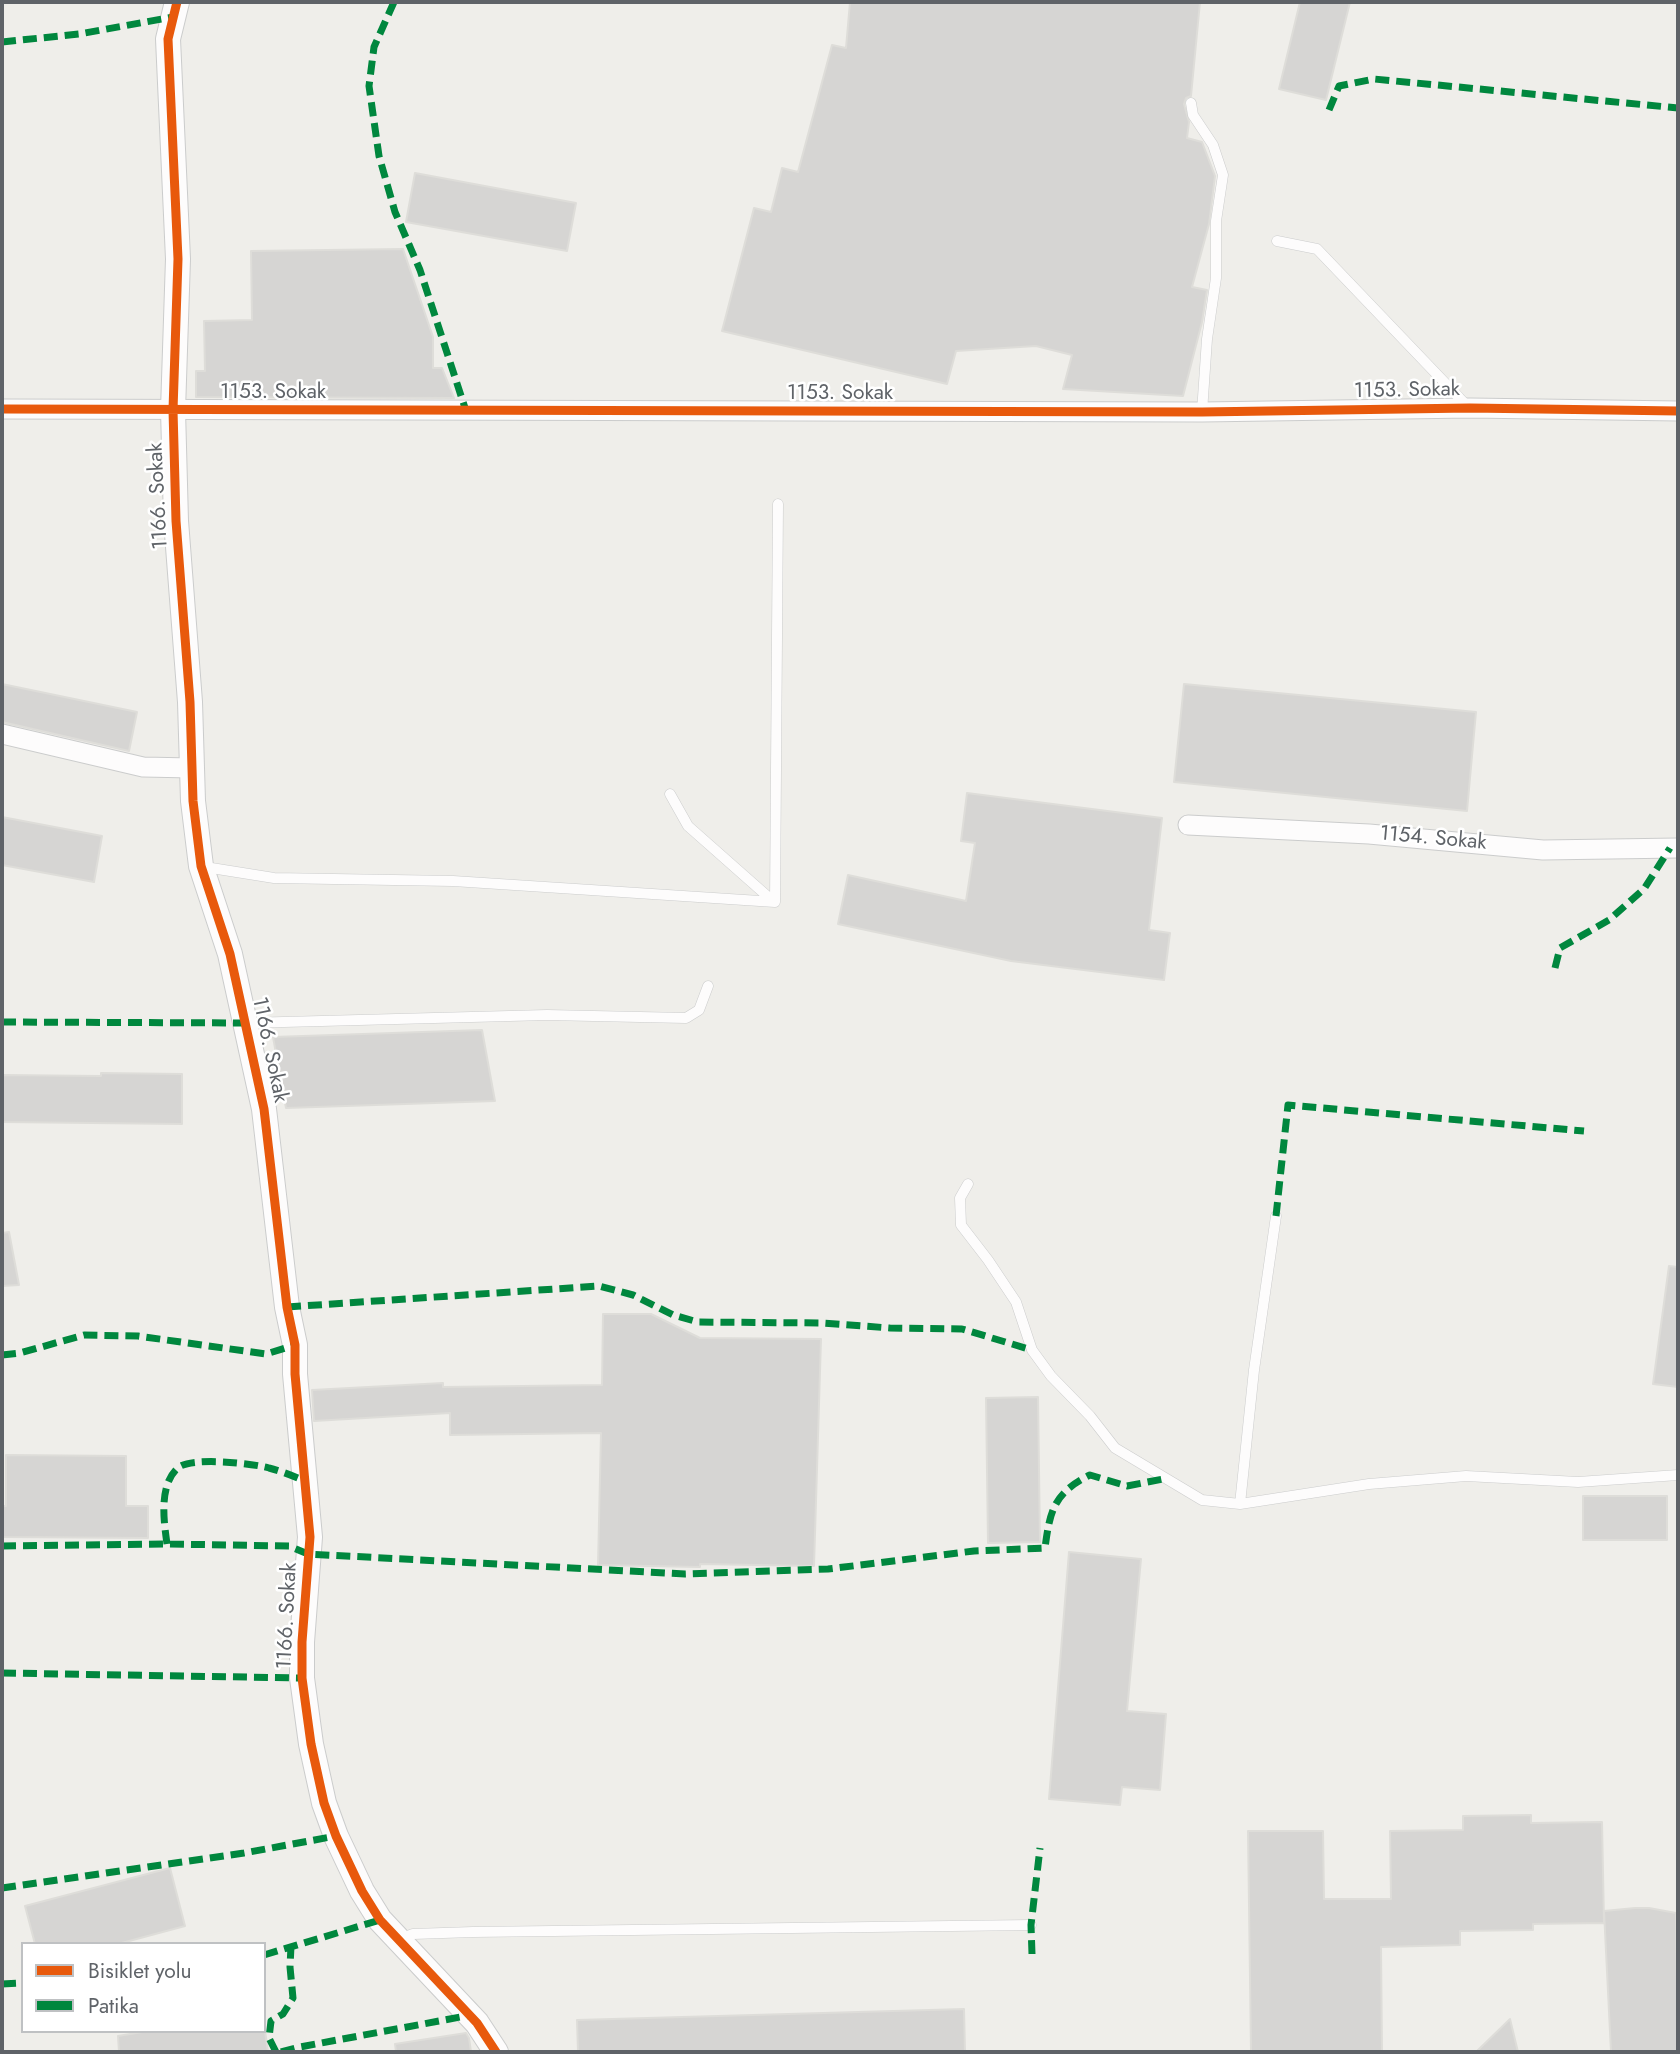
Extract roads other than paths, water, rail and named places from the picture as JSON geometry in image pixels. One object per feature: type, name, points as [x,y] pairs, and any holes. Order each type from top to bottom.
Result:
[{"type":"street","name":"1166. Sokak","points":[[177,2],[168,39],[178,259],[173,410],[176,521],[190,702],[193,801],[201,866],[230,954],[264,1109],[287,1307],[295,1345],[295,1374],[310,1537],[302,1678],[311,1744],[324,1803],[362,1891],[380,1920],[477,2022],[496,2052]]},
{"type":"street","name":"1153. Sokak","points":[[2,409],[1202,412],[1470,408],[1678,411]]},
{"type":"street","points":[[2,734],[143,766],[192,768]]},
{"type":"street","name":"1154. Sokak","points":[[1188,824],[1368,834],[1543,850],[1678,848]]},
{"type":"lane","points":[[1191,103],[1193,115],[1213,145],[1223,175],[1216,221],[1216,278],[1202,412]]},
{"type":"lane","points":[[1277,241],[1317,249],[1470,408]]},
{"type":"lane","points":[[775,902],[778,504]]},
{"type":"lane","points":[[670,794],[688,826],[775,902]]},
{"type":"lane","points":[[201,866],[274,878],[453,881],[775,902]]},
{"type":"lane","points":[[245,1023],[547,1015],[686,1018],[699,1010],[708,986]]},
{"type":"lane","points":[[968,1184],[960,1198],[961,1225],[1016,1302],[1032,1350],[1051,1377],[1090,1416],[1115,1448],[1202,1500],[1240,1504],[1369,1485],[1466,1476],[1578,1482],[1678,1475]]},
{"type":"lane","points":[[1240,1504],[1254,1370],[1276,1216]]},
{"type":"lane","points":[[400,1939],[413,1934],[449,1933],[1031,1924]]}]
